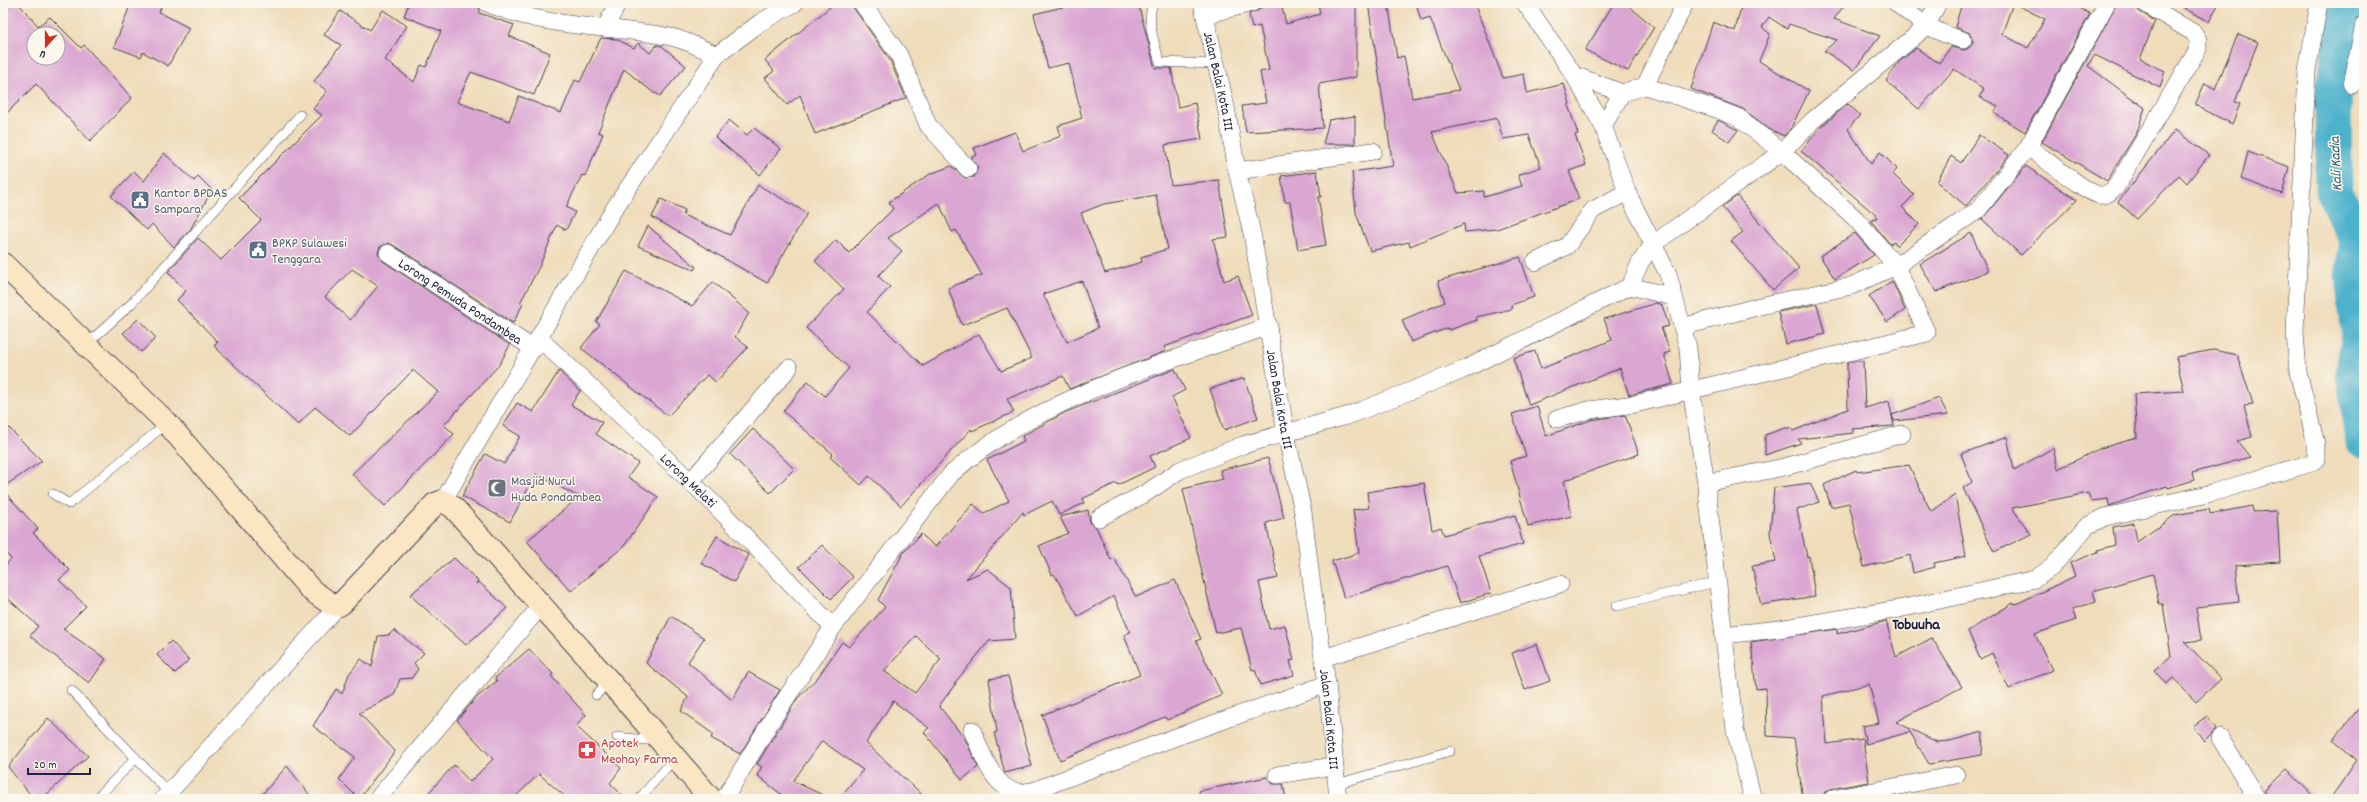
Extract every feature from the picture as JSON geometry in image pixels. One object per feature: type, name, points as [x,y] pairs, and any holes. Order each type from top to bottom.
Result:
[{"type":"street","points":[[487,3],[507,12],[537,20],[672,37],[717,55]]},
{"type":"street","points":[[606,28],[618,3]]},
{"type":"street","points":[[166,796],[339,605],[431,507],[444,502],[614,209],[717,55],[761,22],[795,3]]},
{"type":"street","points":[[862,3],[899,55],[928,125],[968,169]]},
{"type":"street","points":[[1204,9],[1252,3]]},
{"type":"street","points":[[1525,3],[1574,75],[1603,126],[1627,192],[1653,244],[1665,264],[1688,348],[1691,390],[1706,483],[1716,582],[1735,730],[1752,799]]},
{"type":"street","points":[[1645,86],[1685,3]]},
{"type":"street","points":[[1896,3],[1926,27],[1947,36],[1963,40]]},
{"type":"street","points":[[1099,518],[1146,493],[1180,470],[1243,445],[1350,415],[1463,370],[1630,286],[1640,263],[1653,244],[1782,152],[1812,121],[1886,62],[1926,27],[1938,3]]},
{"type":"street","points":[[1682,327],[1760,306],[1851,286],[1896,266],[1978,210],[2028,147],[2107,3]]},
{"type":"street","points":[[2028,147],[2084,188],[2099,196],[2106,194],[2116,187],[2198,49],[2198,40],[2194,33],[2144,3]]},
{"type":"street","points":[[1723,635],[1779,628],[1899,609],[2035,579],[2052,567],[2087,526],[2106,517],[2212,493],[2311,463],[2316,459],[2316,444],[2298,372],[2295,332],[2307,71],[2319,3]]},
{"type":"street","name":"Jalan Balai Kota III","points":[[1204,9],[1215,64],[1226,107],[1236,171],[1252,233],[1269,326],[1286,434],[1304,512],[1327,684],[1334,766],[1338,791]]},
{"type":"street","points":[[2352,85],[2364,24]]},
{"type":"street","points":[[1557,419],[1589,410],[1635,404],[1927,333],[1896,266],[1856,219],[1782,152],[1739,118],[1720,110],[1645,86],[1622,93],[1574,75]]},
{"type":"street","points":[[1603,126],[1622,93]]},
{"type":"street","points":[[1236,171],[1373,151]]},
{"type":"street","points":[[1535,262],[1567,246],[1593,210],[1627,192]]},
{"type":"street","name":"Lorong Pemuda Pondambea","points":[[388,253],[537,344]]},
{"type":"street","points":[[6,273],[86,345],[167,423],[311,590],[331,604],[339,605]]},
{"type":"street","points":[[1630,286],[1673,297]]},
{"type":"street","points":[[724,799],[769,724],[833,627],[951,474],[982,448],[1060,405],[1107,383],[1269,326]]},
{"type":"street","name":"Lorong Melati","points":[[537,344],[692,481],[833,627]]},
{"type":"street","points":[[692,481],[789,368]]},
{"type":"street","points":[[1706,483],[1784,467],[1902,434]]},
{"type":"street","points":[[444,502],[453,507],[540,607],[602,688],[653,732],[711,799]]},
{"type":"street","points":[[1323,658],[1560,584]]},
{"type":"street","points":[[377,799],[540,607]]},
{"type":"street","points":[[972,730],[992,772],[1002,783],[1019,792],[1033,791],[1173,738],[1327,684]]},
{"type":"street","points":[[2220,738],[2257,799]]},
{"type":"street","points":[[1277,775],[1334,766]]},
{"type":"street","points":[[1832,799],[1956,775]]},
{"type":"lane","points":[[1154,3],[1151,7],[1152,37],[1160,62],[1215,64]]},
{"type":"lane","points":[[86,345],[131,304],[300,115]]},
{"type":"lane","points":[[53,494],[69,504],[167,423]]},
{"type":"lane","points":[[1616,606],[1716,582]]},
{"type":"lane","points":[[71,690],[136,758],[166,796]]},
{"type":"lane","points":[[617,737],[645,740],[653,732]]},
{"type":"lane","points":[[1338,791],[1450,751]]},
{"type":"lane","points":[[96,799],[136,758]]},
{"type":"lane","points":[[639,799],[675,758]]},
{"type":"building","points":[[13,3],[18,3],[38,26],[26,26],[26,66],[66,66],[66,33],[81,48],[84,45],[132,98],[90,141],[36,84],[3,117],[3,12]]},
{"type":"building","points":[[131,3],[163,3],[159,12],[189,28],[168,66],[143,52],[141,57],[114,47]]},
{"type":"building","points":[[409,3],[473,3],[477,5],[480,10],[479,13],[514,25],[509,36],[550,53],[534,95],[471,72],[457,102],[509,121],[519,96],[561,113],[575,80],[580,82],[601,38],[616,39],[634,48],[638,43],[650,53],[657,45],[662,46],[686,66],[660,96],[656,93],[655,94],[624,69],[598,132],[603,134],[585,176],[582,175],[566,207],[575,212],[566,230],[557,225],[539,267],[520,303],[523,304],[513,323],[393,245],[388,243],[380,247],[378,253],[383,261],[510,345],[499,365],[444,425],[454,434],[385,506],[352,474],[438,392],[413,370],[350,436],[315,407],[298,425],[214,346],[218,342],[177,300],[186,291],[168,272],[198,238],[221,260],[261,220],[239,198],[322,115],[313,109],[327,91],[314,81],[341,45],[324,35],[340,11],[370,30],[383,10],[407,26],[385,60],[414,82],[421,65],[426,67],[441,31],[404,16]],"holes":[[[352,269],[378,286],[350,320],[325,297]]]},
{"type":"building","points":[[835,3],[849,3],[855,10],[890,60],[906,98],[815,134],[800,95],[787,105],[765,78],[774,71],[765,60]]},
{"type":"building","points":[[1079,3],[1138,3],[1155,68],[1171,68],[1178,107],[1195,103],[1202,139],[1165,145],[1171,185],[1219,180],[1228,237],[1213,239],[1224,281],[1238,276],[1252,315],[1164,347],[1166,351],[1069,389],[1063,376],[1007,399],[1014,412],[972,431],[971,429],[901,506],[869,476],[861,485],[830,457],[833,454],[783,411],[808,381],[825,396],[849,368],[806,328],[844,289],[815,261],[836,240],[849,253],[893,209],[889,202],[930,174],[951,166],[965,178],[974,177],[978,167],[971,157],[977,155],[974,148],[1015,132],[1023,151],[1061,136],[1058,126],[1082,118],[1069,63],[1048,68],[1034,14]],"holes":[[[1156,195],[1168,249],[1141,257],[1142,262],[1105,273],[1081,213],[1104,204]],[[939,203],[952,232],[956,230],[982,275],[948,288],[962,325],[1007,308],[1032,358],[1001,371],[979,334],[923,366],[867,312],[890,287],[878,276],[902,251],[888,238]],[[1082,281],[1098,328],[1067,342],[1043,294]]]},
{"type":"building","points":[[1273,3],[1281,3],[1286,24],[1320,14],[1318,3],[1356,3],[1356,77],[1319,84],[1323,128],[1246,132],[1242,106],[1266,103],[1260,72],[1269,70],[1260,26],[1252,28],[1249,14],[1259,10],[1262,6]]},
{"type":"building","points":[[1368,3],[1388,3],[1397,58],[1404,56],[1412,98],[1459,90],[1430,18],[1421,21],[1416,3],[1474,3],[1503,78],[1524,74],[1527,93],[1564,84],[1570,104],[1568,105],[1578,134],[1575,135],[1586,165],[1569,171],[1579,199],[1497,229],[1465,232],[1464,224],[1410,246],[1409,242],[1370,251],[1356,213],[1352,172],[1393,166]],"holes":[[[1497,118],[1503,139],[1529,135],[1541,167],[1518,175],[1522,186],[1484,197],[1484,191],[1458,193],[1432,132]]]},
{"type":"building","points":[[1614,3],[1625,3],[1654,27],[1628,71],[1585,50]]},
{"type":"building","points":[[1742,3],[1846,3],[1834,19],[1880,36],[1854,70],[1824,51],[1837,40],[1789,24],[1787,29],[1769,17],[1762,27],[1770,34],[1759,61],[1809,91],[1791,128],[1784,136],[1769,129],[1743,109],[1691,89],[1713,22],[1735,31]]},
{"type":"building","points":[[1962,3],[2013,3],[2071,3],[2090,14],[2025,132],[1994,113],[1998,106],[1979,97],[1984,89],[1954,69],[1919,109],[1886,81],[1899,62],[1916,48],[1939,63],[1951,47],[1965,50],[1970,47],[1973,42],[1970,33],[1955,27]],"holes":[[[2013,3],[2045,19],[2028,48],[2002,34]]]},
{"type":"building","points":[[2117,3],[2134,3],[2139,11],[2155,21],[2140,59],[2165,71],[2160,88],[2095,55],[2088,66],[2145,108],[2137,132],[2107,181],[2042,142]]},
{"type":"building","points":[[2175,3],[2219,3],[2209,22]]},
{"type":"building","points":[[50,17],[59,26],[38,26]]},
{"type":"building","points":[[2238,34],[2258,42],[2235,102],[2240,104],[2232,124],[2195,105],[2205,83],[2215,89]]},
{"type":"building","points":[[1848,104],[1860,115],[1848,129],[1871,164],[1880,152],[1897,169],[1893,174],[1914,195],[1902,207],[1919,224],[1897,246],[1894,242],[1890,244],[1871,221],[1878,217],[1801,151],[1821,127]]},
{"type":"building","points":[[1355,116],[1355,144],[1323,144],[1329,120]]},
{"type":"building","points":[[729,120],[747,135],[754,128],[781,149],[760,175],[715,137]]},
{"type":"building","points":[[1718,120],[1738,130],[1729,142],[1712,130]]},
{"type":"building","points":[[2175,130],[2209,155],[2187,183],[2179,175],[2137,219],[2118,202]]},
{"type":"building","points":[[1979,135],[2009,155],[1966,206],[1937,182],[1951,156],[1961,163]]},
{"type":"building","points":[[2248,152],[2289,167],[2282,194],[2241,179]]},
{"type":"building","points":[[164,153],[194,181],[198,176],[212,190],[190,230],[174,247],[152,224],[147,230],[111,196],[134,171],[144,181]]},
{"type":"building","points":[[2026,166],[2077,200],[2021,255],[1982,219]]},
{"type":"building","points":[[1317,171],[1321,197],[1318,197],[1326,245],[1298,250],[1290,202],[1285,202],[1281,176]]},
{"type":"building","points":[[758,185],[807,213],[767,283],[652,217],[661,199],[685,210],[683,215],[730,235]]},
{"type":"building","points":[[1737,196],[1799,268],[1773,290],[1731,241],[1743,232],[1722,207]]},
{"type":"building","points":[[648,226],[696,267],[694,270],[638,246]]},
{"type":"building","points":[[1855,233],[1874,255],[1835,279],[1820,256]]},
{"type":"building","points":[[1971,233],[1988,271],[1936,292],[1920,264]]},
{"type":"building","points":[[1520,257],[1534,297],[1511,305],[1512,309],[1476,317],[1477,320],[1449,330],[1448,328],[1411,342],[1402,320],[1445,302],[1438,281]]},
{"type":"building","points":[[626,271],[692,306],[713,282],[749,313],[735,337],[748,347],[716,382],[707,375],[668,416],[581,348],[600,324],[596,322]]},
{"type":"building","points":[[1892,281],[1905,310],[1887,322],[1869,296]]},
{"type":"building","points":[[1656,303],[1662,305],[1669,326],[1661,328],[1670,352],[1664,354],[1673,384],[1629,395],[1620,368],[1529,405],[1513,358],[1535,351],[1541,369],[1612,340],[1604,319]]},
{"type":"building","points":[[1817,304],[1825,334],[1786,344],[1778,312]]},
{"type":"building","points":[[138,319],[156,338],[141,352],[123,333]]},
{"type":"building","points":[[2213,350],[2237,355],[2253,404],[2244,405],[2252,437],[2237,441],[2250,457],[2192,473],[2194,480],[2168,488],[2167,486],[2109,506],[2108,499],[2091,501],[2088,493],[2012,508],[2031,534],[1994,552],[1963,488],[1972,482],[1961,454],[2007,437],[2014,470],[2053,448],[2058,469],[2101,448],[2137,438],[2134,394],[2184,391],[2176,357]]},
{"type":"building","points":[[1863,361],[1865,408],[1889,401],[1894,426],[1852,429],[1854,433],[1798,439],[1801,443],[1765,455],[1765,435],[1785,428],[1791,428],[1793,431],[1848,409],[1847,363]]},
{"type":"building","points":[[1175,369],[1185,390],[1172,397],[1191,438],[1150,456],[1155,467],[1118,485],[1116,483],[1082,499],[1084,503],[1059,515],[1052,501],[1024,515],[1023,512],[966,579],[988,569],[1011,587],[1015,639],[989,641],[954,684],[956,683],[939,706],[965,739],[978,767],[962,780],[924,732],[929,728],[893,701],[866,743],[927,799],[838,799],[863,770],[822,741],[793,781],[831,799],[787,799],[757,775],[762,767],[757,764],[797,699],[818,677],[842,642],[849,647],[885,607],[878,600],[903,553],[921,534],[935,547],[973,504],[984,513],[1009,501],[987,460],[1024,441],[1022,436],[1066,412]],"holes":[[[916,636],[941,659],[915,693],[884,671]]]},
{"type":"building","points":[[559,371],[580,391],[571,405],[602,422],[596,434],[638,463],[628,477],[658,497],[624,546],[571,591],[527,541],[579,497],[536,474],[510,522],[462,496],[485,454],[504,464],[520,436],[503,426],[517,403],[533,412]]},
{"type":"building","points":[[1244,378],[1258,418],[1224,430],[1210,389]]},
{"type":"building","points":[[1939,398],[1948,415],[1894,421],[1892,415]]},
{"type":"building","points":[[1537,406],[1546,436],[1591,420],[1625,415],[1639,454],[1564,481],[1572,516],[1528,526],[1510,461],[1526,456],[1512,414]]},
{"type":"building","points":[[3,422],[42,461],[3,487]]},
{"type":"building","points":[[753,429],[794,469],[770,493],[730,454]]},
{"type":"building","points":[[1268,458],[1284,518],[1266,523],[1278,578],[1259,582],[1269,629],[1285,625],[1294,660],[1290,661],[1294,675],[1260,685],[1255,669],[1252,670],[1241,628],[1216,633],[1183,489],[1223,479],[1220,470]]},
{"type":"building","points":[[1909,465],[1931,512],[1955,495],[1966,556],[1934,563],[1935,567],[1913,573],[1910,555],[1864,567],[1849,503],[1831,507],[1824,485],[1856,470],[1857,472]]},
{"type":"building","points":[[1424,483],[1432,530],[1441,527],[1444,535],[1515,515],[1523,544],[1479,556],[1491,593],[1460,603],[1447,566],[1344,598],[1332,561],[1359,553],[1353,510],[1369,508],[1367,492]]},
{"type":"building","points":[[1810,483],[1819,502],[1797,510],[1807,557],[1809,556],[1815,596],[1761,605],[1752,566],[1776,562],[1770,533],[1774,488]]},
{"type":"building","points":[[3,490],[38,529],[33,533],[70,570],[59,580],[86,606],[63,629],[106,659],[89,683],[30,636],[38,626],[3,594],[3,568],[11,559],[3,550]]},
{"type":"building","points":[[2252,506],[2253,512],[2277,511],[2280,562],[2235,565],[2239,602],[2196,607],[2201,640],[2185,642],[2221,679],[2196,702],[2173,678],[2166,684],[2154,670],[2171,656],[2163,604],[2159,604],[2153,574],[2093,591],[2096,602],[2072,609],[2076,620],[2035,634],[2052,670],[2009,689],[1992,653],[1980,659],[1968,631],[2013,603],[2014,605],[2075,576],[2070,563],[2098,552],[2098,550],[2115,545],[2113,527],[2134,523],[2137,542],[2175,515],[2209,509],[2210,514]]},
{"type":"building","points":[[1088,510],[1090,522],[1096,527],[1111,560],[1114,558],[1136,597],[1175,580],[1201,639],[1196,641],[1222,695],[1167,720],[1165,717],[1060,760],[1042,715],[1140,675],[1124,635],[1130,632],[1114,596],[1078,616],[1054,574],[1052,575],[1039,546],[1068,533],[1060,517]]},
{"type":"building","points":[[717,536],[749,555],[734,582],[701,563]]},
{"type":"building","points":[[822,545],[853,577],[831,599],[799,567]]},
{"type":"building","points":[[454,558],[478,581],[476,584],[479,582],[507,608],[466,645],[410,595]]},
{"type":"building","points":[[671,616],[704,638],[688,662],[732,700],[748,672],[780,690],[740,754],[711,738],[713,734],[681,711],[688,697],[646,663]]},
{"type":"building","points":[[1886,621],[1896,657],[1932,638],[1962,687],[1896,722],[1937,742],[1950,741],[1983,732],[1982,755],[1929,764],[1910,732],[1866,744],[1862,726],[1879,723],[1869,684],[1823,696],[1827,744],[1863,739],[1869,782],[1830,789],[1825,792],[1822,799],[1803,799],[1794,738],[1767,736],[1766,688],[1756,689],[1751,642],[1837,629],[1837,634]]},
{"type":"building","points":[[394,630],[424,653],[414,663],[418,669],[412,678],[400,679],[394,695],[359,713],[395,751],[359,799],[339,779],[355,757],[313,726],[336,689],[342,694],[349,674],[361,659],[372,667],[378,636],[389,635]]},
{"type":"building","points":[[171,641],[189,660],[175,673],[157,655]]},
{"type":"building","points":[[1537,644],[1550,681],[1525,690],[1512,653]]},
{"type":"building","points":[[529,649],[553,674],[551,676],[586,715],[576,726],[621,768],[610,783],[626,799],[568,799],[539,774],[513,799],[423,799],[454,765],[470,782],[493,759],[457,720],[476,698],[497,681],[495,678]]},
{"type":"building","points":[[1008,676],[1032,766],[1005,773],[994,733],[997,732],[989,679]]},
{"type":"building","points":[[2364,702],[2364,799],[2330,799],[2357,760],[2333,740]]},
{"type":"building","points":[[2207,716],[2216,729],[2204,741],[2193,726]]},
{"type":"building","points":[[48,718],[88,756],[42,799],[34,799],[8,767]]},
{"type":"building","points":[[287,766],[313,799],[258,799]]},
{"type":"building","points":[[2287,769],[2316,799],[2272,799],[2264,791]]},
{"type":"building","points":[[1267,777],[1273,784],[1283,784],[1286,799],[1200,799],[1199,791]]},
{"type":"waterway","name":"Kali Kadia","points":[[2345,3],[2345,20],[2333,93],[2334,191],[2358,241],[2353,276],[2360,335],[2354,372],[2364,440]]},
{"type":"place","name":"Kantor BPDAS Sampara","points":[[140,200]]},
{"type":"place","name":"BPKP Sulawesi Tenggara","points":[[258,250]]},
{"type":"place","name":"Masjid Nurul Huda Pondambea","points":[[497,488]]},
{"type":"place","name":"Apotek Meohay Farma","points":[[587,750]]},
{"type":"district","name":"Tobuuha","points":[[1916,623]]}]
